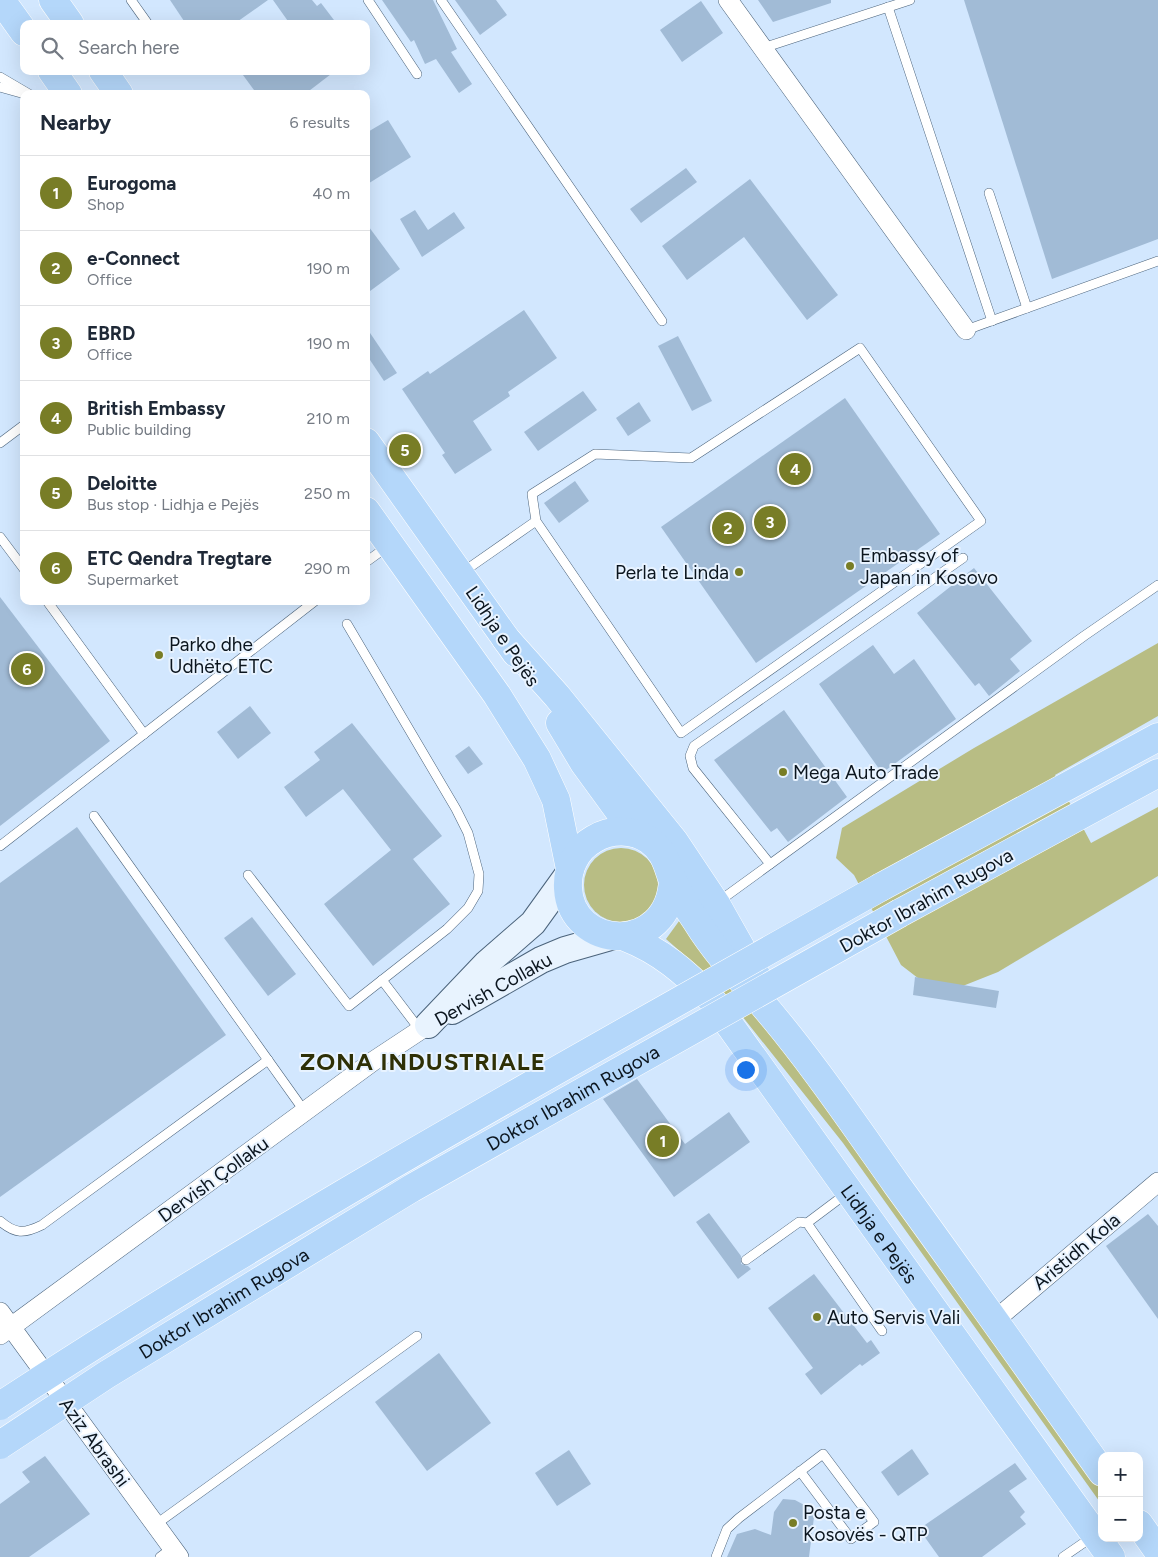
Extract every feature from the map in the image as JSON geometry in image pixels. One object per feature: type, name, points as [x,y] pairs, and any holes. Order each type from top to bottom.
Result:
[{"type":"highway","points":[[1,0],[20,26]]},
{"type":"highway","points":[[53,0],[67,20]]},
{"type":"highway","points":[[55,75],[65,90]]},
{"type":"highway","points":[[106,75],[116,90]]},
{"type":"highway","name":"Lidhja e Pejës","points":[[370,448],[506,639],[545,697],[584,763],[635,833],[649,840],[661,851],[669,864],[673,880],[698,925],[719,953],[792,1038],[1098,1466]]},
{"type":"highway","name":"Lidhja e Pejës","points":[[370,516],[497,695],[537,759],[556,800],[569,871],[568,890],[573,907],[583,921],[597,931],[646,945],[670,959],[711,1000],[1111,1557]]},
{"type":"highway","points":[[506,639],[557,696],[668,833],[716,904],[792,1038]]},
{"type":"highway","name":"Doktor Ibrahim Rugova","points":[[0,1406],[169,1297],[396,1160],[881,887],[1158,736]]},
{"type":"highway","name":"Doktor Ibrahim Rugova","points":[[0,1445],[114,1370],[412,1188],[900,913],[1158,773]]},
{"type":"highway","points":[[569,871],[584,846],[595,838],[621,831],[635,833]]},
{"type":"highway","points":[[619,937],[651,927],[661,918],[668,906],[673,880]]},
{"type":"highway","points":[[1143,1530],[1158,1551]]},
{"type":"street","points":[[728,0],[966,330]]},
{"type":"street","name":"Dervish Collaku","points":[[424,1028],[486,963],[532,923],[569,871]]},
{"type":"street","name":"Dervish Collaku","points":[[424,1028],[541,960],[565,950],[619,937]]},
{"type":"street","name":"Dervish Çollaku","points":[[4,1324],[424,1028]]},
{"type":"street","name":"Aristidh Kola","points":[[994,1320],[1158,1182]]},
{"type":"street","name":"Aziz Abrashi","points":[[4,1324],[155,1525],[170,1554]]},
{"type":"lane","points":[[131,0],[145,20]]},
{"type":"lane","points":[[368,0],[417,74]]},
{"type":"lane","points":[[441,0],[662,321]]},
{"type":"lane","points":[[762,49],[910,0]]},
{"type":"lane","points":[[888,7],[992,321]]},
{"type":"lane","points":[[0,77],[22,90]]},
{"type":"lane","points":[[0,87],[20,93]]},
{"type":"lane","points":[[989,193],[1027,308]]},
{"type":"lane","points":[[966,330],[1158,261]]},
{"type":"lane","points":[[860,348],[981,521],[681,733],[536,521],[532,494],[595,454],[691,458],[860,348]]},
{"type":"lane","points":[[0,443],[20,428]]},
{"type":"lane","points":[[460,574],[536,521]]},
{"type":"lane","points":[[0,537],[20,564]]},
{"type":"lane","points":[[370,559],[390,544]]},
{"type":"lane","points":[[770,864],[692,768],[690,756],[694,746],[963,558]]},
{"type":"lane","points":[[716,904],[1084,636],[1158,586]]},
{"type":"lane","points":[[50,605],[144,734]]},
{"type":"lane","points":[[0,846],[310,605]]},
{"type":"lane","points":[[248,875],[349,1006],[447,928],[468,908],[478,891],[479,874],[468,833],[456,809],[346,624]]},
{"type":"lane","points":[[94,816],[305,1112]]},
{"type":"lane","points":[[382,980],[424,1028]]},
{"type":"lane","points":[[0,1220],[10,1230],[20,1233],[42,1225],[268,1060]]},
{"type":"lane","points":[[746,1260],[799,1222],[807,1223],[850,1191]]},
{"type":"lane","points":[[807,1223],[882,1331]]},
{"type":"lane","points":[[155,1525],[417,1336]]},
{"type":"lane","points":[[716,1557],[727,1529],[800,1471],[823,1454],[874,1522],[851,1539],[800,1471]]},
{"type":"lane","points":[[1063,1557],[1095,1534]]},
{"type":"green space","points":[[1158,643],[1158,716],[1055,775],[1091,843],[1158,807],[1158,876],[998,972],[940,995],[901,965],[854,875],[836,858],[842,828],[974,748]]},
{"type":"green space","points":[[621,848],[642,854],[652,864],[658,885],[652,906],[642,916],[621,922],[600,916],[590,906],[584,885],[590,864],[600,854]]},
{"type":"green space","points":[[682,917],[830,1110],[1098,1479],[1098,1499],[843,1143],[715,982],[666,939]]},
{"type":"building","points":[[170,0],[268,0],[240,20],[183,20]]},
{"type":"building","points":[[273,0],[312,0],[317,6],[321,3],[334,20],[287,20]]},
{"type":"building","points":[[382,0],[433,0],[457,49],[451,52],[472,84],[459,93],[436,59],[425,64],[414,40],[411,42]]},
{"type":"building","points":[[455,0],[496,0],[507,15],[480,35]]},
{"type":"building","points":[[758,0],[831,0],[831,3],[773,22]]},
{"type":"building","points":[[964,0],[1158,0],[1158,239],[1052,279]]},
{"type":"building","points":[[701,1],[723,33],[682,62],[660,30]]},
{"type":"building","points":[[243,75],[330,75],[310,90],[254,90]]},
{"type":"building","points":[[388,120],[411,157],[370,183],[370,131]]},
{"type":"building","points":[[686,168],[697,182],[641,223],[630,209]]},
{"type":"building","points":[[750,179],[838,295],[807,320],[744,237],[687,280],[662,246]]},
{"type":"building","points":[[415,210],[428,230],[454,212],[465,228],[422,257],[400,219]]},
{"type":"building","points":[[370,228],[400,269],[370,291]]},
{"type":"building","points":[[524,310],[557,358],[508,392],[510,396],[473,421],[492,450],[455,474],[442,455],[445,453],[402,389],[428,371],[430,374]]},
{"type":"building","points":[[370,333],[397,373],[384,381],[370,360]]},
{"type":"building","points":[[678,336],[712,401],[692,411],[658,346]]},
{"type":"building","points":[[583,391],[597,410],[538,451],[524,432]]},
{"type":"building","points":[[845,398],[940,534],[756,663],[661,527]]},
{"type":"building","points":[[639,402],[651,421],[628,436],[616,418]]},
{"type":"building","points":[[575,481],[589,501],[559,523],[544,503]]},
{"type":"building","points":[[974,568],[1032,641],[1010,659],[1020,671],[989,696],[979,683],[975,686],[917,613]]},
{"type":"building","points":[[0,597],[110,741],[0,826]]},
{"type":"building","points":[[873,645],[894,674],[914,659],[956,719],[882,773],[819,684]]},
{"type":"building","points":[[250,706],[271,733],[238,759],[217,732]]},
{"type":"building","points":[[784,710],[847,797],[788,842],[777,828],[771,832],[714,760]]},
{"type":"building","points":[[352,723],[442,836],[413,859],[450,904],[373,966],[324,904],[391,850],[343,789],[306,817],[284,787],[320,760],[314,752]]},
{"type":"building","points":[[469,746],[483,764],[468,774],[455,756]]},
{"type":"building","points":[[77,827],[226,1035],[0,1197],[0,883]]},
{"type":"building","points":[[252,917],[296,974],[268,996],[224,938]]},
{"type":"building","points":[[915,977],[999,991],[996,1008],[913,995]]},
{"type":"building","points":[[637,1079],[685,1144],[729,1112],[750,1142],[674,1197],[603,1099]]},
{"type":"building","points":[[709,1213],[741,1256],[741,1264],[751,1269],[738,1279],[696,1222]]},
{"type":"building","points":[[1148,1214],[1158,1226],[1158,1319],[1106,1246]]},
{"type":"building","points":[[814,1274],[867,1343],[871,1340],[880,1353],[862,1366],[860,1364],[821,1395],[805,1374],[813,1368],[768,1308]]},
{"type":"building","points":[[439,1353],[491,1423],[427,1471],[375,1402]]},
{"type":"building","points":[[912,1449],[929,1474],[898,1496],[881,1472]]},
{"type":"building","points":[[569,1450],[591,1484],[557,1506],[535,1473]]},
{"type":"building","points":[[45,1456],[90,1514],[29,1557],[0,1557],[0,1504],[30,1482],[22,1472]]},
{"type":"building","points":[[1015,1463],[1027,1479],[1009,1491],[1025,1512],[1020,1517],[1026,1524],[982,1557],[939,1557],[919,1529]]},
{"type":"building","name":"Posta e Kosovës - QTP","points":[[783,1499],[795,1500],[806,1506],[814,1517],[809,1557],[727,1557],[737,1534],[755,1529],[771,1535],[774,1512]]},
{"type":"place","name":"Deloitte","points":[[405,450]]},
{"type":"place","name":"British Embassy","points":[[795,469]]},
{"type":"place","name":"EBRD","points":[[770,522]]},
{"type":"place","name":"e-Connect","points":[[728,528]]},
{"type":"place","name":"Embassy of Japan in Kosovo","points":[[850,566]]},
{"type":"place","name":"Perla te Linda","points":[[739,572]]},
{"type":"place","name":"Parko dhe Udhëto ETC","points":[[159,655]]},
{"type":"place","name":"ETC Qendra Tregtare","points":[[27,669]]},
{"type":"place","name":"Mega Auto Trade","points":[[783,772]]},
{"type":"place","name":"Eurogoma","points":[[663,1141]]},
{"type":"place","name":"Auto Servis Vali","points":[[817,1317]]},
{"type":"place","name":"Posta e Kosovës - QTP","points":[[793,1523]]},
{"type":"district","name":"ZONA INDUSTRIALE","points":[[423,1062]]}]
